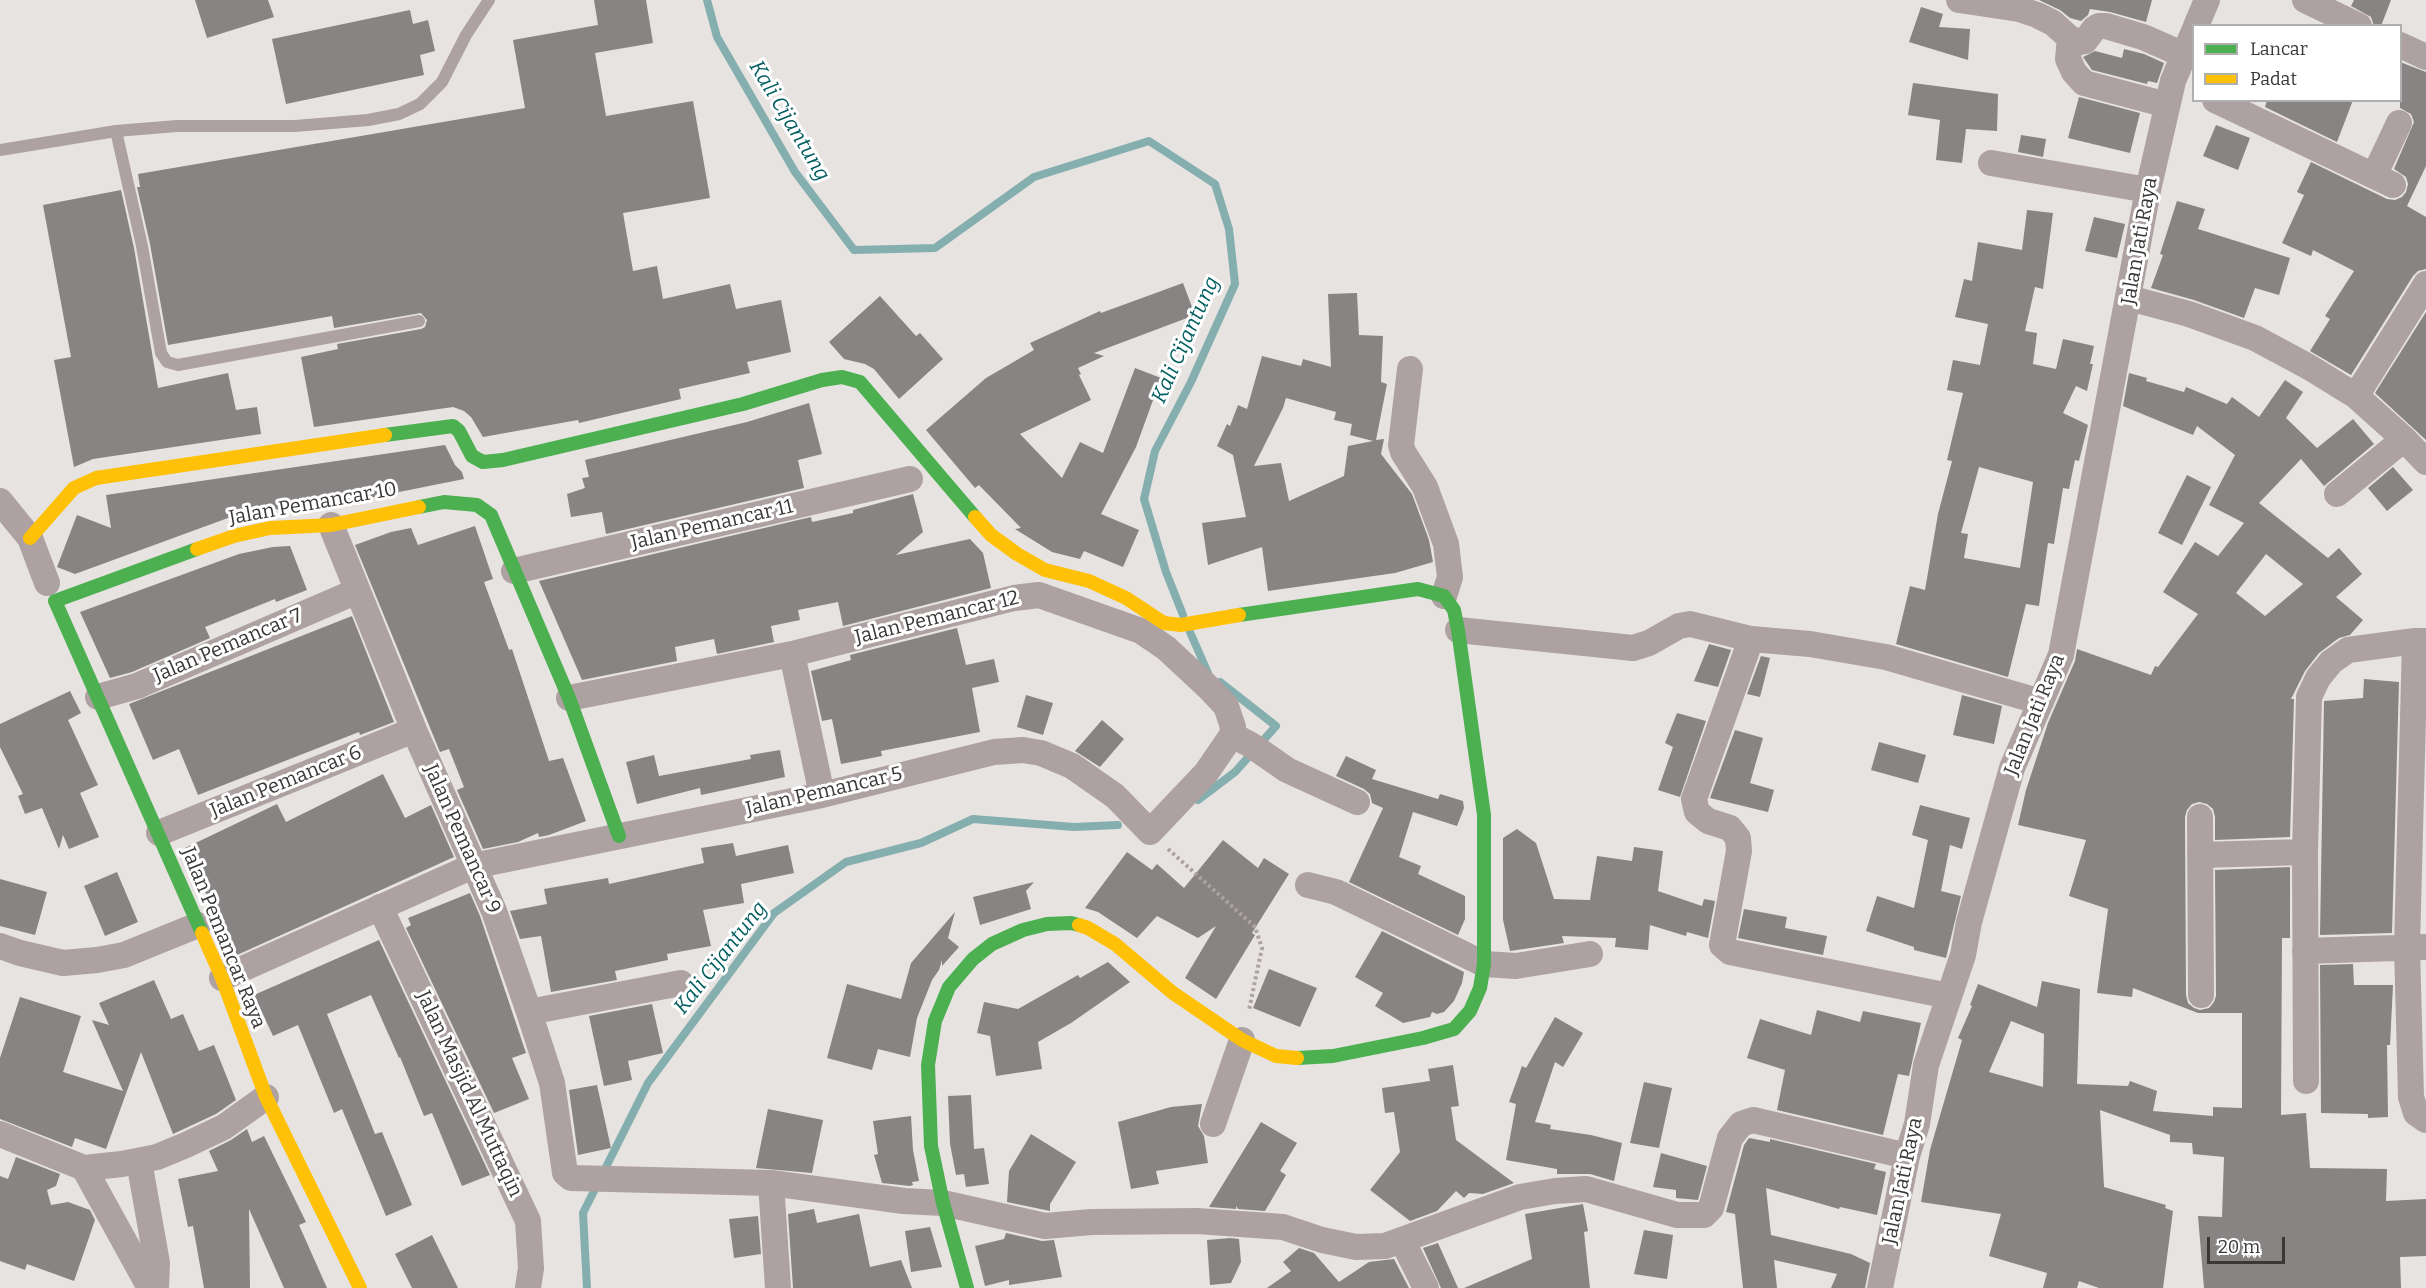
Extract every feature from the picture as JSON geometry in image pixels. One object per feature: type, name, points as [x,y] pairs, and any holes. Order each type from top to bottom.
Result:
[{"type":"street","points":[[1959,0],[2028,12],[2053,23],[2075,43],[2080,43],[2100,26],[2106,26],[2143,37],[2184,55]]},
{"type":"street","points":[[2197,24],[2208,0]]},
{"type":"street","points":[[2305,0],[2355,24]]},
{"type":"street","name":"Jalan Jati Raya","points":[[1880,1288],[1907,1156],[1917,1124],[1926,1065],[1963,955],[1969,922],[2012,768],[2061,655],[2148,190],[2178,92],[2184,55],[2192,34]]},
{"type":"street","points":[[2070,38],[2068,59],[2074,72],[2084,83],[2178,92]]},
{"type":"street","points":[[2402,46],[2426,57]]},
{"type":"street","points":[[2219,102],[2383,181],[2399,123]]},
{"type":"street","points":[[1991,163],[2148,190]]},
{"type":"street","points":[[2356,396],[2426,284]]},
{"type":"street","points":[[2129,298],[2188,314],[2255,338],[2309,367],[2356,396],[2426,462]]},
{"type":"street","points":[[1410,369],[1401,445],[1425,487],[1446,544],[1450,577],[1443,596]]},
{"type":"street","points":[[30,538],[74,488],[96,478],[445,426],[453,426],[459,431],[471,456],[483,462],[503,460],[742,404],[822,380],[842,377],[860,382],[991,535],[1017,554],[1042,582],[1089,581],[1126,598],[1164,623],[1181,626],[1288,606],[1418,589],[1443,596],[1454,609],[1458,630],[1484,815],[1484,964],[1480,988],[1470,1011],[1454,1029],[1395,1044],[1333,1056],[1301,1059],[1276,1056],[1242,1040],[1173,993],[1115,944],[1088,928],[1071,923],[1047,924],[1023,930],[992,944],[973,959],[949,987],[935,1020],[928,1065],[931,1146],[943,1203],[968,1288]]},
{"type":"street","points":[[2337,494],[2404,439]]},
{"type":"street","name":"Jalan Pemancar 11","points":[[514,572],[910,479]]},
{"type":"street","points":[[0,501],[30,538],[51,592]]},
{"type":"street","name":"Jalan Pemancar 10","points":[[51,592],[234,536],[270,528],[331,525],[444,502],[477,505],[490,515],[569,698],[619,836]]},
{"type":"street","name":"Jalan Pemancar 9","points":[[331,525],[414,730],[494,911],[552,1083],[565,1173],[571,1178],[771,1183]]},
{"type":"street","name":"Jalan Pemancar 12","points":[[569,698],[792,654],[1014,598],[1042,582],[1078,607],[1142,632],[1166,648],[1226,706],[1233,727],[1242,740]]},
{"type":"street","name":"Jalan Pemancar 7","points":[[98,697],[137,686],[357,591]]},
{"type":"street","name":"Jalan Pemancar Raya","points":[[51,592],[222,978],[266,1097],[360,1288]]},
{"type":"street","points":[[1458,630],[1633,648],[1690,624],[1751,639],[1810,644],[1886,657],[2041,702]]},
{"type":"street","points":[[1751,639],[1694,799],[1696,812],[1708,821],[1730,828],[1738,838],[1739,851],[1722,945],[1730,952],[1949,996]]},
{"type":"street","points":[[2306,1081],[2305,852],[2309,697],[2318,678],[2331,662],[2348,650],[2420,641],[2416,947],[2411,1096],[2416,1113],[2426,1120]]},
{"type":"street","points":[[792,654],[822,795]]},
{"type":"street","name":"Jalan Pemancar 6","points":[[159,833],[414,730]]},
{"type":"street","points":[[1150,832],[1206,773],[1242,740],[1287,770],[1357,802]]},
{"type":"street","name":"Jalan Pemancar 5","points":[[222,978],[473,866],[822,795],[994,752],[1023,750],[1041,753],[1072,766],[1115,796],[1150,832]]},
{"type":"street","points":[[2199,817],[2200,995]]},
{"type":"street","points":[[2200,855],[2305,852]]},
{"type":"street","points":[[1308,885],[1336,892],[1484,964],[1516,966],[1590,954]]},
{"type":"street","name":"Jalan Masjid Al Muttaqin","points":[[380,907],[528,1221],[531,1268],[528,1288]]},
{"type":"street","points":[[0,946],[63,963],[97,960],[124,955],[198,925]]},
{"type":"street","points":[[2305,951],[2416,947]]},
{"type":"street","points":[[529,1012],[681,982]]},
{"type":"street","points":[[1214,1124],[1242,1040]]},
{"type":"street","points":[[0,1134],[84,1168],[139,1161],[157,1157],[224,1127],[266,1097]]},
{"type":"street","points":[[778,1288],[771,1183],[904,1201],[943,1203],[1045,1226],[1092,1222],[1197,1221],[1283,1227],[1322,1240],[1356,1246],[1385,1246],[1520,1197],[1555,1191],[1586,1189],[1677,1215],[1704,1215],[1711,1208],[1731,1138],[1741,1124],[1753,1120],[1907,1156]]},
{"type":"street","points":[[139,1161],[157,1263],[156,1288]]},
{"type":"street","points":[[84,1168],[150,1288]]},
{"type":"street","points":[[1402,1240],[1426,1288]]},
{"type":"lane","points":[[0,150],[116,131],[177,126],[295,126],[368,120],[399,114],[420,104],[442,82],[466,35],[489,0]]},
{"type":"lane","points":[[116,131],[142,246],[161,353],[167,362],[178,365],[419,321]]},
{"type":"path","points":[[1150,832],[1255,927],[1262,948],[1242,1040]]},
{"type":"building","points":[[195,0],[268,0],[274,17],[207,38]]},
{"type":"building","points":[[594,0],[646,0],[653,43],[595,53],[606,116],[693,101],[710,198],[623,213],[633,271],[657,266],[663,299],[730,284],[736,309],[781,300],[791,352],[747,362],[750,373],[679,389],[681,399],[579,423],[578,420],[483,437],[471,417],[464,411],[453,407],[314,427],[301,357],[338,349],[337,344],[421,329],[425,327],[427,320],[421,313],[334,328],[332,316],[168,345],[137,187],[140,187],[138,174],[525,108],[513,40],[598,25]]},
{"type":"building","points":[[2039,0],[2152,0],[2146,22],[2090,9],[2088,15],[2081,21],[2070,18],[2060,10]]},
{"type":"building","points":[[2354,0],[2391,0],[2382,24],[2373,24],[2371,17],[2351,6]]},
{"type":"building","points":[[1921,7],[1943,14],[1939,27],[1970,29],[1968,60],[1909,42]]},
{"type":"building","points":[[410,10],[413,24],[428,20],[435,51],[420,55],[424,75],[286,104],[272,39]]},
{"type":"building","points":[[2124,49],[2144,54],[2164,63],[2157,83],[2148,81],[2147,84],[2092,70],[2083,57],[2095,51],[2122,58]]},
{"type":"building","points":[[2402,63],[2426,72],[2426,166],[2407,206],[2426,217],[2426,269],[2418,271],[2413,276],[2351,375],[2310,351],[2330,319],[2325,316],[2354,271],[2313,250],[2311,256],[2282,243],[2304,195],[2297,192],[2311,162],[2387,199],[2395,200],[2402,197],[2408,184],[2406,177],[2394,169],[2414,122],[2411,114],[2400,108]]},
{"type":"building","points":[[1913,83],[1998,94],[1997,131],[1966,129],[1962,163],[1936,160],[1940,120],[1908,115]]},
{"type":"building","points":[[2079,97],[2140,113],[2130,153],[2068,138]]},
{"type":"building","points":[[2266,102],[2352,102],[2337,142],[2265,107]]},
{"type":"building","points":[[2216,125],[2250,138],[2238,170],[2203,156]]},
{"type":"building","points":[[2021,135],[2046,139],[2043,157],[2018,152]]},
{"type":"building","points":[[121,190],[134,248],[158,388],[228,373],[236,410],[257,407],[261,434],[93,459],[74,467],[54,360],[71,357],[43,205]]},
{"type":"building","points":[[2177,201],[2205,209],[2198,229],[2290,258],[2279,295],[2255,288],[2244,318],[2151,288],[2163,255],[2160,254]]},
{"type":"building","points":[[2027,210],[2053,213],[2043,289],[2035,287],[2025,331],[2037,333],[2033,364],[2056,369],[2063,339],[2094,346],[2087,391],[2076,386],[2063,413],[2088,425],[2079,461],[2075,460],[2069,489],[2063,488],[2054,544],[2048,543],[2039,606],[2026,604],[2008,677],[1896,644],[1910,586],[1925,590],[1938,514],[1952,461],[1947,460],[1963,393],[1947,390],[1953,360],[1980,365],[1988,324],[1955,317],[1964,279],[1972,281],[1978,242],[2022,250]],"holes":[[[1979,467],[2033,482],[2020,568],[1964,558],[1968,534],[1961,533]]]},
{"type":"building","points":[[2094,217],[2125,224],[2117,258],[2085,251]]},
{"type":"building","points":[[1183,283],[1195,315],[1094,353],[1104,356],[1078,368],[1091,400],[1020,434],[1062,478],[1080,442],[1103,453],[1135,368],[1161,378],[1136,447],[1101,514],[1139,530],[1123,567],[1084,551],[1080,559],[1052,552],[1015,529],[1021,528],[979,485],[975,488],[926,430],[986,378],[1034,350],[1030,343],[1100,311],[1101,313]]},
{"type":"building","points":[[1357,293],[1359,335],[1383,336],[1381,382],[1387,384],[1376,440],[1384,439],[1381,454],[1412,494],[1429,540],[1433,562],[1395,573],[1268,591],[1262,547],[1208,565],[1202,523],[1246,517],[1233,455],[1217,446],[1227,424],[1230,426],[1238,405],[1247,409],[1262,356],[1301,366],[1303,359],[1331,367],[1328,294]],"holes":[[[1286,398],[1336,412],[1334,420],[1352,424],[1350,435],[1373,441],[1348,446],[1344,476],[1289,501],[1281,463],[1254,466]]]},
{"type":"building","points":[[880,296],[916,336],[920,333],[943,359],[899,399],[874,369],[865,364],[844,359],[829,342]]},
{"type":"building","points":[[2426,312],[2426,440],[2375,393]]},
{"type":"building","points":[[2129,373],[2147,378],[2146,381],[2184,392],[2186,387],[2227,404],[2232,397],[2259,417],[2285,380],[2303,392],[2286,418],[2317,448],[2353,419],[2374,444],[2324,486],[2301,459],[2259,503],[2328,558],[2339,548],[2362,574],[2336,597],[2363,620],[2350,635],[2339,638],[2319,653],[2305,671],[2291,699],[2294,699],[2290,837],[2215,840],[2213,809],[2199,802],[2192,804],[2187,810],[2185,817],[2186,995],[2188,1003],[2200,1010],[2209,1008],[2216,996],[2215,870],[2290,867],[2290,938],[2282,938],[2281,1115],[2306,1113],[2310,1168],[2387,1169],[2386,1201],[2426,1199],[2426,1256],[2400,1257],[2401,1288],[2204,1288],[2198,1216],[2222,1217],[2224,1157],[2193,1154],[2192,1143],[2170,1142],[2170,1135],[2100,1110],[2104,1187],[2166,1205],[2165,1208],[2173,1211],[2163,1288],[2099,1288],[2079,1281],[2077,1288],[2043,1288],[2047,1273],[1989,1256],[2001,1214],[1921,1202],[1930,1150],[1962,1040],[1958,1038],[1972,1006],[1970,1005],[1978,984],[2037,1007],[2042,981],[2080,989],[2077,1084],[2128,1086],[2130,1081],[2157,1091],[2153,1111],[2213,1116],[2213,1107],[2242,1108],[2242,1013],[2198,1013],[2133,988],[2132,997],[2097,993],[2108,909],[2069,896],[2086,840],[2018,825],[2026,790],[2048,723],[2075,661],[2077,649],[2151,675],[2155,666],[2158,667],[2198,614],[2163,592],[2195,542],[2218,556],[2244,523],[2209,505],[2235,455],[2197,426],[2193,435],[2123,406]],"holes":[[[2266,554],[2303,584],[2265,616],[2236,593]],[[2011,1021],[2044,1034],[2043,1087],[1989,1072]]]},
{"type":"building","points":[[809,403],[822,454],[798,460],[804,488],[606,534],[602,512],[571,517],[567,494],[585,488],[582,478],[589,477],[585,460],[747,422]]},
{"type":"building","points":[[445,445],[464,479],[329,506],[266,510],[228,518],[75,574],[57,567],[77,515],[111,528],[106,495]]},
{"type":"building","points":[[2393,467],[2413,490],[2387,511],[2368,488]]},
{"type":"building","points":[[2187,475],[2211,487],[2182,545],[2158,533]]},
{"type":"building","points":[[913,494],[923,532],[896,555],[970,539],[983,553],[991,588],[843,626],[838,602],[798,610],[800,620],[771,626],[774,642],[717,654],[714,639],[675,647],[677,661],[582,680],[539,581],[811,517],[812,522],[853,513],[853,510]]},
{"type":"building","points":[[475,526],[493,579],[484,582],[509,650],[512,649],[549,761],[563,758],[586,821],[549,835],[539,837],[538,833],[518,842],[483,849],[457,790],[464,787],[449,749],[440,752],[355,545],[391,532],[411,528],[418,545]]},
{"type":"building","points":[[290,546],[307,590],[276,602],[275,599],[205,627],[210,638],[132,672],[110,678],[80,612],[239,554]]},
{"type":"building","points":[[352,616],[394,722],[360,735],[359,732],[198,795],[179,749],[153,760],[129,704]]},
{"type":"building","points":[[957,628],[966,665],[994,659],[999,682],[972,688],[980,732],[881,751],[882,756],[841,764],[832,719],[822,721],[811,671],[851,660],[850,655]]},
{"type":"building","points":[[1709,644],[1731,650],[1718,687],[1694,681]]},
{"type":"building","points":[[1761,656],[1770,658],[1760,697],[1747,694]]},
{"type":"building","points":[[2364,679],[2399,682],[2392,933],[2320,935],[2324,701],[2363,698]]},
{"type":"building","points":[[70,691],[81,713],[68,720],[98,785],[80,793],[99,837],[69,849],[63,835],[59,849],[42,808],[25,814],[18,796],[23,794],[0,747],[0,724]]},
{"type":"building","points":[[1026,695],[1053,703],[1043,735],[1017,727]]},
{"type":"building","points":[[1962,695],[2002,706],[1994,744],[1953,735]]},
{"type":"building","points":[[1677,713],[1706,721],[1680,797],[1658,790],[1673,747],[1665,743]]},
{"type":"building","points":[[1102,720],[1124,739],[1100,767],[1075,751]]},
{"type":"building","points":[[1735,730],[1763,738],[1750,783],[1774,790],[1768,812],[1710,798]]},
{"type":"building","points":[[1879,742],[1926,755],[1918,783],[1871,770]]},
{"type":"building","points":[[780,750],[785,777],[701,795],[700,788],[637,804],[626,762],[654,755],[659,776],[751,759],[750,755]]},
{"type":"building","points":[[1346,756],[1376,770],[1372,779],[1438,799],[1440,794],[1463,801],[1464,808],[1457,826],[1413,812],[1399,857],[1421,866],[1418,874],[1465,896],[1465,919],[1458,935],[1349,882],[1383,808],[1372,803],[1370,794],[1364,789],[1336,776]]},
{"type":"building","points":[[383,774],[405,818],[431,805],[454,857],[237,955],[224,922],[220,924],[185,848],[277,804],[286,822]]},
{"type":"building","points":[[1920,805],[1970,818],[1962,849],[1950,845],[1941,891],[1961,896],[1946,958],[1914,950],[1914,947],[1866,931],[1877,896],[1914,908],[1928,840],[1912,835]]},
{"type":"building","points":[[1517,829],[1536,843],[1554,899],[1590,900],[1597,856],[1632,861],[1634,847],[1663,851],[1658,891],[1702,906],[1704,899],[1715,901],[1708,938],[1687,932],[1686,936],[1650,925],[1648,950],[1615,947],[1616,938],[1562,936],[1564,943],[1510,951],[1503,920],[1503,838]]},
{"type":"building","points":[[1223,840],[1258,868],[1264,858],[1289,874],[1252,933],[1255,935],[1216,999],[1185,978],[1216,926],[1198,938],[1157,916],[1137,938],[1098,912],[1085,908],[1127,852],[1152,870],[1157,864],[1184,888]]},
{"type":"building","points":[[733,843],[736,856],[788,845],[794,873],[741,884],[744,903],[703,910],[711,946],[667,954],[668,960],[615,971],[617,980],[551,992],[541,936],[520,939],[510,911],[547,904],[544,889],[608,878],[609,884],[704,863],[701,848]]},
{"type":"building","points":[[117,872],[138,922],[105,936],[84,886]]},
{"type":"building","points":[[0,879],[47,892],[35,935],[0,926]]},
{"type":"building","points":[[1034,882],[1026,891],[1031,909],[980,925],[973,897]]},
{"type":"building","points":[[470,893],[480,916],[526,1053],[512,1058],[529,1099],[494,1113],[406,928],[411,925],[408,918]]},
{"type":"building","points":[[1744,909],[1787,917],[1785,928],[1827,936],[1823,955],[1738,938]]},
{"type":"building","points":[[955,912],[948,938],[959,947],[942,966],[942,960],[932,980],[917,1018],[910,1057],[878,1049],[872,1070],[827,1058],[847,984],[901,999],[911,963]]},
{"type":"building","points":[[1382,931],[1464,972],[1454,1001],[1444,1012],[1437,1014],[1432,1012],[1430,1017],[1403,1023],[1375,1006],[1383,993],[1355,977]]},
{"type":"building","points":[[379,940],[490,1175],[462,1186],[432,1113],[424,1116],[371,995],[327,1014],[375,1134],[382,1132],[412,1205],[386,1216],[342,1109],[334,1113],[298,1025],[273,1036],[254,995]]},
{"type":"building","points":[[1108,962],[1130,982],[1071,1023],[1038,1042],[1042,1069],[996,1076],[990,1036],[977,1033],[984,1002],[1018,1009],[1078,975],[1080,978]]},
{"type":"building","points":[[2353,964],[2354,985],[2393,985],[2390,1045],[2387,1045],[2388,1117],[2368,1118],[2368,1114],[2321,1113],[2320,965]]},
{"type":"building","points":[[1269,969],[1317,988],[1300,1027],[1253,1008]]},
{"type":"building","points":[[154,980],[171,1019],[183,1014],[199,1051],[214,1045],[236,1100],[216,1114],[173,1134],[141,1052],[106,1149],[75,1138],[72,1147],[0,1119],[0,1058],[20,997],[81,1016],[63,1072],[123,1091],[92,1020],[109,1025],[99,1003]]},
{"type":"building","points":[[652,1004],[663,1053],[628,1061],[632,1080],[604,1086],[589,1016]]},
{"type":"building","points":[[1817,1010],[1860,1022],[1863,1011],[1921,1023],[1909,1076],[1898,1074],[1883,1135],[1777,1110],[1785,1070],[1747,1058],[1760,1019],[1811,1035]]},
{"type":"building","points":[[1555,1017],[1583,1033],[1563,1067],[1555,1062],[1535,1122],[1551,1125],[1550,1129],[1591,1135],[1622,1143],[1614,1181],[1590,1174],[1557,1174],[1557,1169],[1506,1160],[1516,1104],[1509,1102],[1522,1066],[1526,1068]]},
{"type":"building","points":[[1453,1065],[1459,1106],[1451,1107],[1456,1140],[1514,1183],[1483,1194],[1469,1193],[1464,1198],[1456,1191],[1437,1211],[1410,1221],[1370,1190],[1400,1152],[1394,1112],[1385,1113],[1382,1088],[1430,1081],[1428,1069]]},
{"type":"building","points":[[1644,1082],[1672,1088],[1659,1148],[1630,1143]]},
{"type":"building","points":[[597,1085],[611,1148],[578,1155],[569,1090]]},
{"type":"building","points":[[971,1095],[974,1149],[984,1148],[989,1184],[966,1187],[964,1174],[956,1175],[950,1144],[948,1096]]},
{"type":"building","points":[[1202,1104],[1198,1126],[1204,1136],[1208,1163],[1156,1171],[1159,1184],[1131,1189],[1118,1122],[1171,1107]]},
{"type":"building","points":[[768,1109],[823,1120],[812,1173],[756,1168]]},
{"type":"building","points":[[911,1116],[913,1150],[919,1181],[912,1182],[913,1185],[910,1186],[882,1183],[874,1155],[878,1154],[873,1121]]},
{"type":"building","points":[[1261,1122],[1297,1143],[1280,1171],[1286,1175],[1265,1211],[1238,1209],[1236,1206],[1236,1209],[1209,1207]]},
{"type":"building","points":[[247,1129],[252,1142],[264,1136],[306,1222],[299,1225],[327,1288],[284,1288],[249,1209],[250,1288],[204,1288],[193,1226],[188,1227],[178,1179],[218,1171],[209,1151]]},
{"type":"building","points":[[1031,1134],[1076,1162],[1050,1204],[1050,1211],[1007,1202],[1009,1171]]},
{"type":"building","points":[[1749,1138],[1770,1142],[1770,1139],[1876,1164],[1874,1169],[1886,1172],[1877,1215],[1840,1207],[1839,1209],[1766,1188],[1771,1235],[1851,1254],[1870,1263],[1865,1288],[1831,1288],[1837,1274],[1774,1260],[1777,1288],[1743,1288],[1735,1214],[1726,1212],[1744,1145]]},
{"type":"building","points":[[1661,1153],[1707,1166],[1698,1200],[1676,1198],[1676,1190],[1653,1187]]},
{"type":"building","points":[[16,1157],[60,1174],[56,1186],[47,1190],[51,1205],[68,1202],[90,1210],[95,1220],[74,1281],[27,1264],[25,1270],[0,1261],[0,1176],[8,1179]]},
{"type":"building","points":[[1583,1204],[1588,1231],[1584,1232],[1590,1288],[1464,1288],[1532,1259],[1525,1214]]},
{"type":"building","points":[[814,1209],[817,1223],[859,1214],[870,1267],[901,1260],[912,1288],[793,1288],[788,1214]]},
{"type":"building","points":[[758,1216],[761,1254],[734,1258],[729,1219]]},
{"type":"building","points":[[930,1227],[942,1267],[911,1272],[905,1231]]},
{"type":"building","points":[[1644,1230],[1673,1235],[1667,1279],[1634,1274]]},
{"type":"building","points":[[1006,1233],[1042,1241],[1054,1240],[1062,1277],[1009,1285],[1009,1280],[985,1286],[975,1246],[1004,1239]]},
{"type":"building","points":[[432,1235],[458,1288],[412,1288],[395,1254]]},
{"type":"building","points":[[1239,1239],[1241,1262],[1231,1283],[1210,1285],[1207,1240]]},
{"type":"building","points":[[1438,1243],[1458,1288],[1441,1288],[1423,1248]]},
{"type":"building","points":[[1299,1248],[1314,1253],[1339,1282],[1369,1262],[1394,1259],[1409,1288],[1267,1288],[1291,1271],[1283,1262]]},
{"type":"waterway","name":"Kali Cijantung","points":[[707,0],[717,37],[795,172],[854,250],[935,248],[1034,177],[1149,141],[1215,184],[1229,229],[1235,284],[1191,382],[1155,451],[1144,499],[1166,572],[1183,615]]},
{"type":"waterway","name":"Kali Cijantung","points":[[1190,632],[1208,673]]},
{"type":"waterway","name":"Kali Cijantung","points":[[1198,800],[1235,772],[1276,726],[1220,682]]},
{"type":"waterway","name":"Kali Cijantung","points":[[587,1288],[583,1213],[648,1083],[774,913],[846,862],[921,843],[973,819],[1074,827],[1118,825]]},
{"type":"traffic: fast","points":[[385,435],[453,426],[459,431],[472,456],[483,462],[503,460],[743,404],[822,380],[842,377],[860,382],[975,517]]},
{"type":"traffic: fast","points":[[419,507],[444,502],[477,505],[491,515],[569,698],[619,836]]},
{"type":"traffic: fast","points":[[197,549],[55,601],[202,933]]},
{"type":"traffic: fast","points":[[1239,615],[1418,589],[1444,596],[1454,610],[1458,630],[1484,815],[1484,964],[1480,988],[1470,1011],[1454,1029],[1423,1038],[1333,1056],[1297,1058]]},
{"type":"traffic: fast","points":[[967,1288],[943,1203],[931,1146],[928,1065],[935,1021],[949,987],[973,959],[992,944],[1023,930],[1047,924],[1079,925]]},
{"type":"traffic: slow","points":[[30,538],[74,488],[96,478],[385,435]]},
{"type":"traffic: slow","points":[[197,549],[234,536],[270,528],[331,525],[419,507]]},
{"type":"traffic: slow","points":[[975,517],[991,535],[1017,554],[1045,570],[1089,581],[1126,598],[1164,623],[1181,625],[1239,615]]},
{"type":"traffic: slow","points":[[1079,925],[1115,944],[1173,993],[1242,1040],[1276,1056],[1297,1058]]},
{"type":"traffic: slow","points":[[202,933],[222,978],[266,1097],[360,1288]]}]
